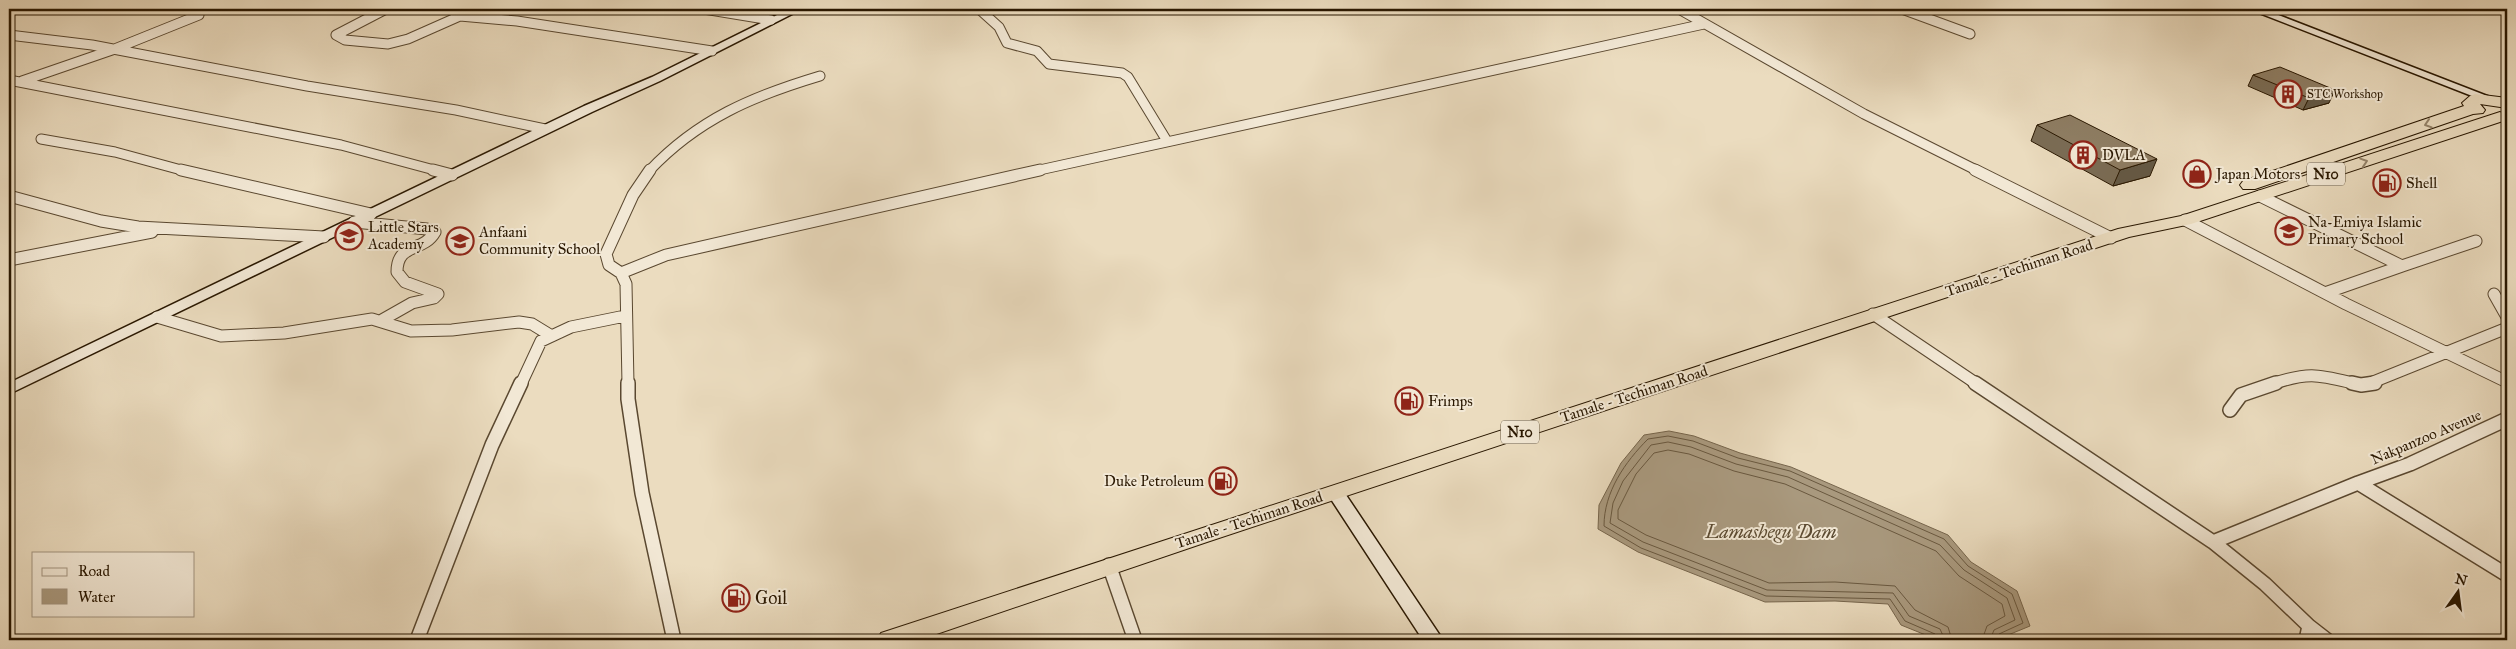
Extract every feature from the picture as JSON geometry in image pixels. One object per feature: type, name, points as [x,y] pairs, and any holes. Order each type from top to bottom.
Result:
[{"type":"highway","points":[[2472,105],[2502,106]]},
{"type":"highway","name":"N10","points":[[2150,226],[2160,219],[2472,105],[2502,106]]},
{"type":"highway","name":"N10","points":[[2150,226],[2185,220],[2304,182],[2502,106]]},
{"type":"highway","points":[[2286,172],[2304,182]]},
{"type":"highway","name":"Tamale - Techiman Road","points":[[890,640],[1109,565],[1336,493],[1873,314],[2150,226]]},
{"type":"street","points":[[9,86],[112,50],[199,15],[186,9]]},
{"type":"street","points":[[386,9],[336,35],[345,40],[388,44],[408,39],[460,16]]},
{"type":"street","points":[[704,9],[771,20]]},
{"type":"street","points":[[9,389],[797,9]]},
{"type":"street","points":[[979,9],[999,27],[1007,43],[1037,51],[1049,64],[1114,71],[1128,77],[1167,141]]},
{"type":"street","points":[[1679,9],[1864,114],[2111,238]]},
{"type":"street","points":[[1902,9],[1970,34]]},
{"type":"street","points":[[2254,9],[2502,106]]},
{"type":"street","points":[[449,12],[460,16],[517,21],[712,51]]},
{"type":"street","points":[[621,273],[666,255],[1167,141],[1704,24]]},
{"type":"street","points":[[9,35],[92,45],[456,110],[545,129]]},
{"type":"street","points":[[674,640],[642,493],[628,399],[625,316],[626,284],[621,273],[609,265],[606,254],[633,195],[668,149],[692,132],[757,96],[820,76]]},
{"type":"street","points":[[9,80],[341,145],[452,175]]},
{"type":"street","points":[[2444,84],[2472,105]]},
{"type":"street","points":[[42,139],[115,152],[218,180],[321,200],[371,214]]},
{"type":"street","points":[[9,196],[101,221],[163,230],[207,230],[324,237]]},
{"type":"street","points":[[2260,196],[2402,266]]},
{"type":"street","points":[[9,206],[26,201]]},
{"type":"street","points":[[2185,220],[2325,293],[2507,382]]},
{"type":"street","points":[[157,317],[221,336],[284,333],[382,320],[406,306],[438,294],[410,284],[399,277],[396,271],[398,256],[427,242],[433,237],[435,232],[427,229],[354,222]]},
{"type":"street","points":[[9,260],[163,230]]},
{"type":"street","points":[[2325,293],[2476,241]]},
{"type":"street","points":[[2494,294],[2507,317]]},
{"type":"street","points":[[1873,314],[2213,542],[2259,579],[2308,633],[2327,640]]},
{"type":"street","points":[[417,640],[492,445],[541,341],[550,334],[625,316]]},
{"type":"street","points":[[382,320],[394,328],[412,331],[519,322],[532,324],[550,334]]},
{"type":"street","points":[[2230,410],[2241,395],[2284,378],[2310,374],[2368,385],[2507,328]]},
{"type":"street","name":"Nakpanzoo Avenue","points":[[2213,542],[2410,464],[2507,419]]},
{"type":"street","points":[[2358,483],[2507,575]]},
{"type":"street","points":[[1336,493],[1433,640]]},
{"type":"street","points":[[1109,565],[1136,640]]},
{"type":"water","name":"Lamashegu Dam","points":[[1669,431],[1694,436],[1740,453],[1791,467],[1948,535],[1971,562],[2017,591],[2030,626],[1996,640],[1938,640],[1901,625],[1888,604],[1835,601],[1765,602],[1638,552],[1598,529],[1599,505],[1621,463],[1644,435]]},
{"type":"building","points":[[2280,67],[2335,90],[2309,98],[2253,75]]},
{"type":"building","points":[[2070,115],[2157,159],[2120,170],[2037,125]]},
{"type":"place","name":"STC Workshop","points":[[2288,94]]},
{"type":"place","name":"DVLA","points":[[2083,155]]},
{"type":"place","name":"Japan Motors","points":[[2197,174]]},
{"type":"place","name":"Shell","points":[[2387,183]]},
{"type":"place","name":"Na-Emiya Islamic Primary School","points":[[2289,231]]},
{"type":"place","name":"Little Stars Academy","points":[[349,236]]},
{"type":"place","name":"Anfaani Community School","points":[[460,241]]},
{"type":"place","name":"Frimps","points":[[1409,401]]},
{"type":"place","name":"Duke Petroleum","points":[[1223,481]]},
{"type":"place","name":"Goil","points":[[736,598]]}]
